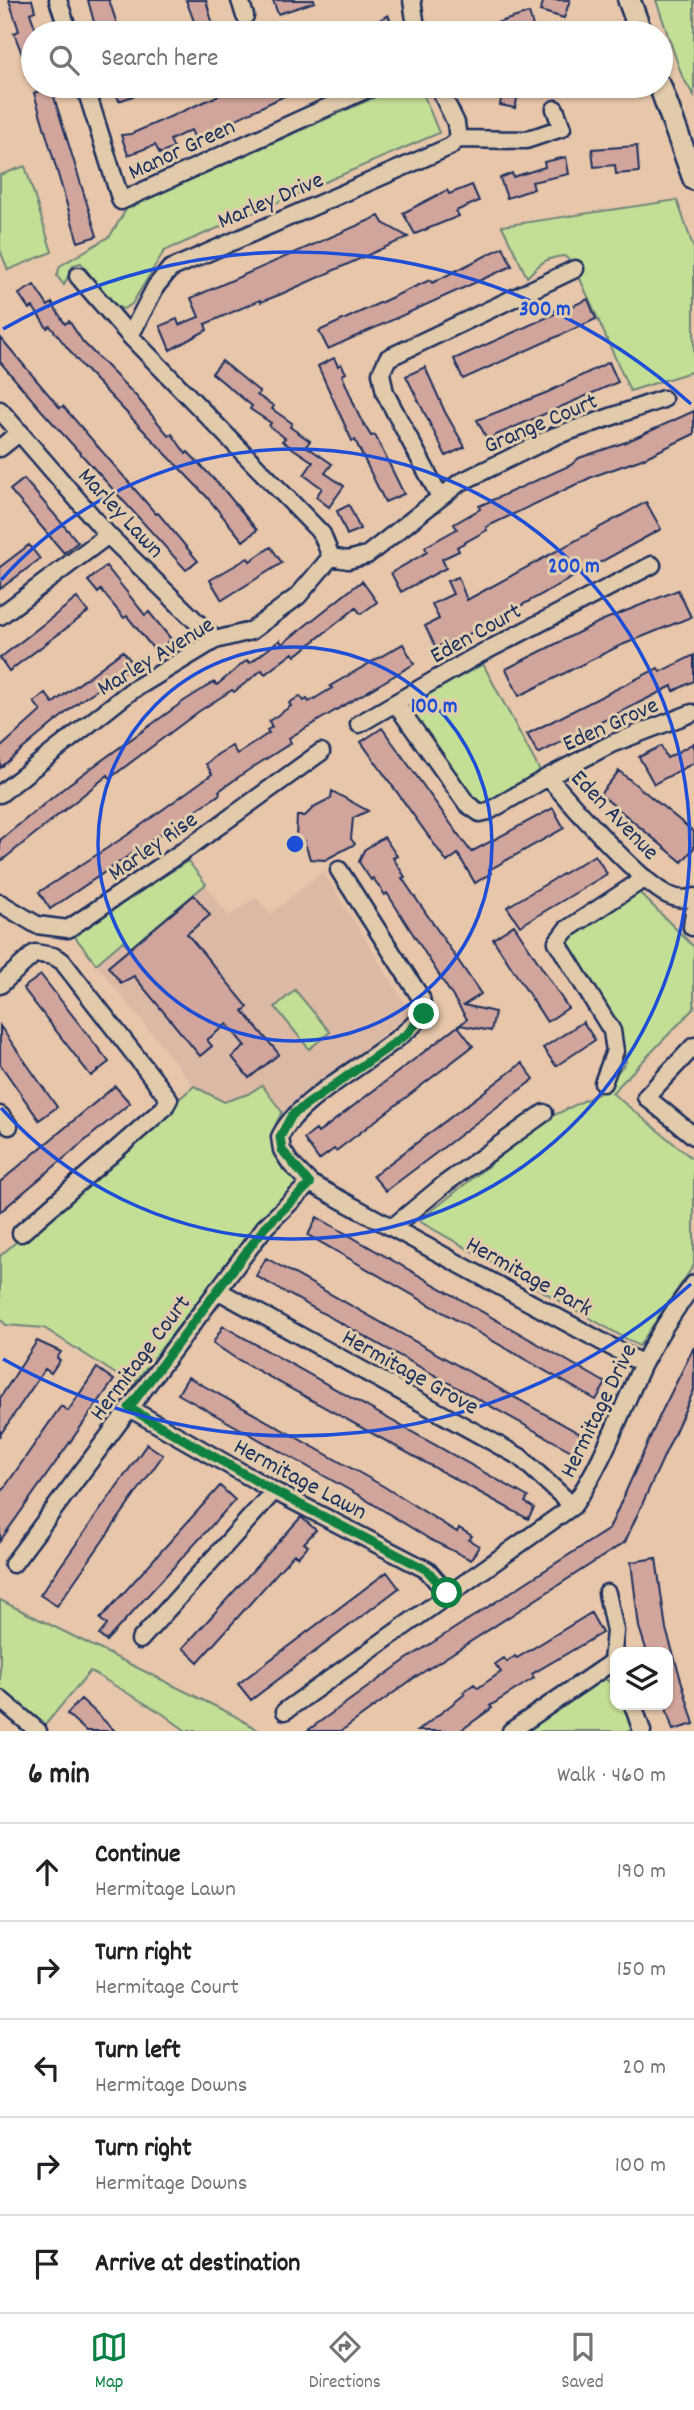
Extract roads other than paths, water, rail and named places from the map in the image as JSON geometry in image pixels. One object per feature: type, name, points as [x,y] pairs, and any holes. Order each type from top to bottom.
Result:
[{"type":"main road","points":[[629,0],[637,21]]},
{"type":"main road","points":[[664,98],[694,178]]},
{"type":"street","points":[[58,0],[65,21]]},
{"type":"street","points":[[240,0],[245,16]]},
{"type":"street","points":[[412,0],[415,21]]},
{"type":"street","name":"Manor Green","points":[[89,98],[121,201],[348,98]]},
{"type":"street","points":[[444,98],[456,123],[457,139],[526,140],[562,128],[555,109]]},
{"type":"street","name":"Marley Drive","points":[[130,336],[156,286],[170,269],[450,147],[457,139]]},
{"type":"street","points":[[440,497],[385,393],[381,373],[388,358],[575,269]]},
{"type":"street","points":[[78,276],[130,336],[322,534],[331,557]]},
{"type":"street","name":"Grange Court","points":[[331,557],[348,560],[367,555],[459,483],[555,436],[663,398]]},
{"type":"street","name":"Marley Lawn","points":[[0,410],[108,535],[215,640]]},
{"type":"street","points":[[0,449],[20,432]]},
{"type":"street","points":[[0,616],[108,535]]},
{"type":"street","name":"Marley Avenue","points":[[0,794],[131,691],[215,640],[251,631],[298,596],[331,557]]},
{"type":"street","name":"Eden Court","points":[[359,724],[476,656],[652,565]]},
{"type":"street","name":"Eden Avenue","points":[[396,704],[467,804],[480,813],[489,811],[548,777],[645,878],[667,895],[692,906]]},
{"type":"street","name":"Eden Grove","points":[[548,777],[611,744],[692,713]]},
{"type":"street","name":"Marley Rise","points":[[0,904],[37,925],[68,929],[195,843],[321,752]]},
{"type":"street","points":[[310,1184],[282,1150],[280,1137],[292,1115],[407,1034],[424,1014],[421,998],[339,870]]},
{"type":"street","points":[[603,1083],[615,1051],[612,1031],[557,942],[566,930],[645,878]]},
{"type":"street","points":[[0,985],[35,953],[53,956],[62,961],[169,1099],[164,1108],[21,1233]]},
{"type":"street","points":[[694,1046],[646,1097],[694,1136]]},
{"type":"street","points":[[394,1226],[446,1183],[544,1113]]},
{"type":"street","name":"Hermitage Park","points":[[310,1184],[394,1226],[643,1364]]},
{"type":"street","name":"Hermitage Court","points":[[13,1564],[265,1227],[310,1184]]},
{"type":"street","name":"Hermitage Drive","points":[[285,1711],[447,1593],[573,1506],[589,1483],[643,1364],[670,1315],[694,1284]]},
{"type":"street","name":"Hermitage Grove","points":[[217,1290],[520,1457],[573,1506]]},
{"type":"street","name":"Hermitage Lawn","points":[[129,1408],[274,1491],[427,1570],[447,1593]]},
{"type":"street","points":[[140,1640],[274,1491]]},
{"type":"street","points":[[607,1593],[615,1631],[615,1647]]},
{"type":"street","points":[[511,1731],[610,1668]]},
{"type":"street","points":[[0,1699],[38,1731]]},
{"type":"street","points":[[635,1710],[642,1731]]}]
